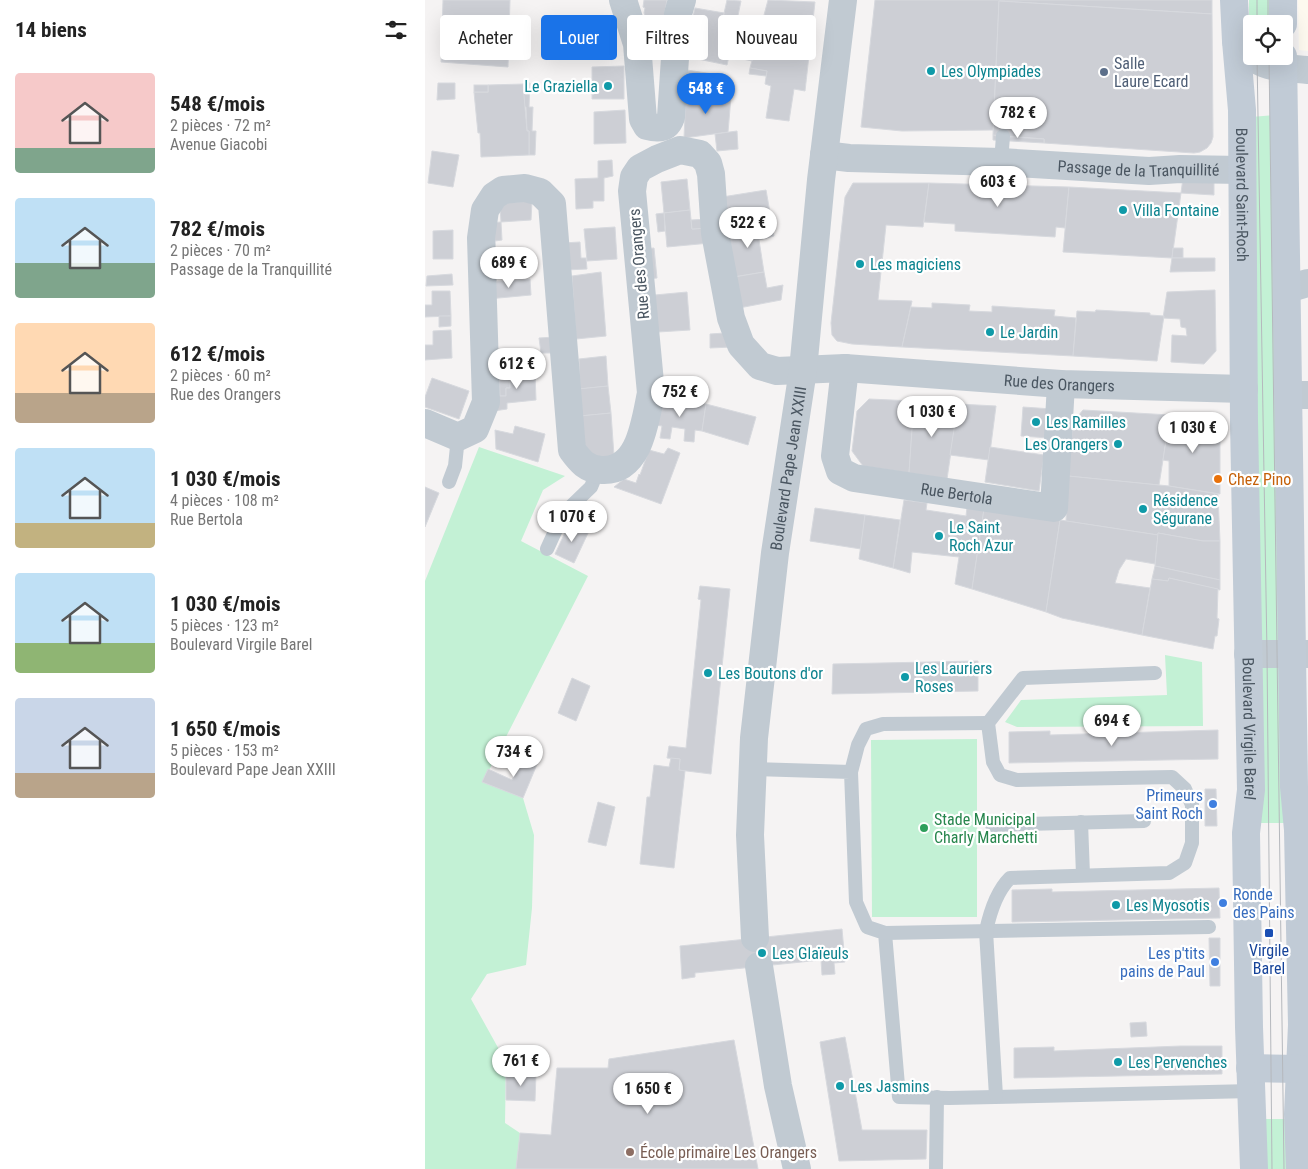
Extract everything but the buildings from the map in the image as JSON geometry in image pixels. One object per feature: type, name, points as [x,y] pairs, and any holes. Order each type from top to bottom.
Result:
[{"type":"main road","name":"Boulevard Saint-Roch","points":[[1234,0],[1235,41],[1242,110],[1244,389]]},
{"type":"main road","points":[[1283,0],[1283,15]]},
{"type":"main road","points":[[1292,65],[1297,286],[1300,654],[1293,787],[1299,840],[1301,1025],[1304,1069],[1298,1114],[1300,1169]]},
{"type":"main road","name":"Boulevard Virgile Barel","points":[[1244,389],[1251,790],[1245,834],[1254,1169]]},
{"type":"main road","points":[[1251,1079],[1304,1069]]},
{"type":"street","points":[[623,0],[637,44],[643,118],[647,126],[663,128],[669,123],[671,116],[678,14],[682,0]]},
{"type":"street","name":"Boulevard Pape Jean XXIII","points":[[755,938],[750,834],[751,769],[775,553],[803,370],[824,156],[843,0]]},
{"type":"street","points":[[1235,41],[1243,50]]},
{"type":"street","name":"Passage de la Tranquillité","points":[[824,156],[849,158],[1002,149],[1149,171],[1180,169],[1243,170]]},
{"type":"street","name":"Rue des Orangers","points":[[598,470],[612,471],[623,465],[635,453],[645,422],[651,393],[632,191],[634,177],[641,168],[680,150],[700,154],[708,163],[711,174],[715,233],[731,318],[741,345],[760,366],[777,372],[845,368],[1061,384],[1244,389]]},
{"type":"street","points":[[425,422],[458,437],[475,429],[486,402],[481,238],[485,210],[494,196],[503,190],[525,188],[540,192],[552,204],[554,220],[572,450],[583,464],[598,470]]},
{"type":"street","name":"Rue Bertola","points":[[845,368],[835,456],[840,471],[854,478],[1054,508],[1061,384]]},
{"type":"street","points":[[1248,654],[1300,654]]},
{"type":"street","points":[[759,966],[778,1086],[797,1169]]},
{"type":"lane","points":[[449,482],[455,466],[458,437]]},
{"type":"lane","points":[[547,549],[563,514],[591,487],[598,470]]},
{"type":"lane","points":[[996,1096],[986,931],[989,914],[1002,886],[1010,878],[1169,873],[1185,863],[1192,844],[1192,804],[1185,789],[1171,777],[1017,780],[1000,775],[993,762],[988,723],[1023,678],[1155,673]]},
{"type":"lane","points":[[988,723],[883,724],[866,729],[858,745],[851,772],[856,902],[867,927],[885,933],[1209,927]]},
{"type":"lane","points":[[751,769],[851,772]]},
{"type":"lane","points":[[992,825],[1144,821]]},
{"type":"lane","points":[[1081,822],[1083,875]]},
{"type":"lane","points":[[885,933],[899,1097],[996,1096],[1251,1079]]},
{"type":"lane","points":[[936,1169],[937,1097]]},
{"type":"shaded area","points":[[1298,0],[1308,0],[1308,51],[1299,50]]},
{"type":"green space","points":[[1249,0],[1273,0],[1273,15],[1249,15]]},
{"type":"green space","points":[[1274,115],[1284,823],[1261,823],[1251,117]]},
{"type":"green space","points":[[479,447],[565,476],[543,490],[521,541],[588,576],[483,782],[523,798],[534,835],[532,908],[526,965],[487,974],[471,999],[506,1062],[505,1123],[520,1133],[516,1169],[425,1169],[425,581]]},
{"type":"green space","points":[[1165,655],[1202,662],[1203,726],[1017,727],[1005,722],[1021,700],[1167,695]]},
{"type":"green space","name":"Stade Municipal Charly Marchetti","points":[[977,739],[977,917],[872,917],[871,740]]},
{"type":"green space","points":[[1263,1119],[1288,1119],[1291,1169],[1265,1169]]},
{"type":"tram line","points":[[1257,0],[1257,15]]},
{"type":"tram line","points":[[1268,0],[1268,15]]},
{"type":"tram line","points":[[1257,65],[1267,653],[1272,1169]]},
{"type":"tram line","points":[[1269,65],[1284,1169]]},
{"type":"place","name":"Les Olympiades","points":[[931,71]]},
{"type":"place","name":"Salle Laure Ecard","points":[[1104,72]]},
{"type":"place","name":"Le Graziella","points":[[608,86]]},
{"type":"place","name":"Villa Fontaine","points":[[1123,210]]},
{"type":"place","name":"Les magiciens","points":[[860,264]]},
{"type":"place","name":"Le Jardin","points":[[990,332]]},
{"type":"place","name":"Les Ramilles","points":[[1036,422]]},
{"type":"place","name":"Les Orangers","points":[[1118,444]]},
{"type":"place","name":"Chez Pino","points":[[1218,479]]},
{"type":"place","name":"Résidence Ségurane","points":[[1143,509]]},
{"type":"place","name":"Le Saint Roch Azur","points":[[939,536]]},
{"type":"place","name":"Les Boutons d'or","points":[[708,673]]},
{"type":"place","name":"Les Lauriers Roses","points":[[905,677]]},
{"type":"place","name":"Primeurs Saint Roch","points":[[1213,804]]},
{"type":"place","name":"Stade Municipal Charly Marchetti","points":[[924,828]]},
{"type":"place","name":"Ronde des Pains","points":[[1223,903]]},
{"type":"place","name":"Les Myosotis","points":[[1116,905]]},
{"type":"place","name":"Virgile Barel","points":[[1269,933]]},
{"type":"place","name":"Les Glaïeuls","points":[[762,953]]},
{"type":"place","name":"Les p'tits pains de Paul","points":[[1215,962]]},
{"type":"place","name":"Les Pervenches","points":[[1118,1062]]},
{"type":"place","name":"Les Jasmins","points":[[840,1086]]},
{"type":"place","name":"École primaire Les Orangers","points":[[630,1152]]}]
